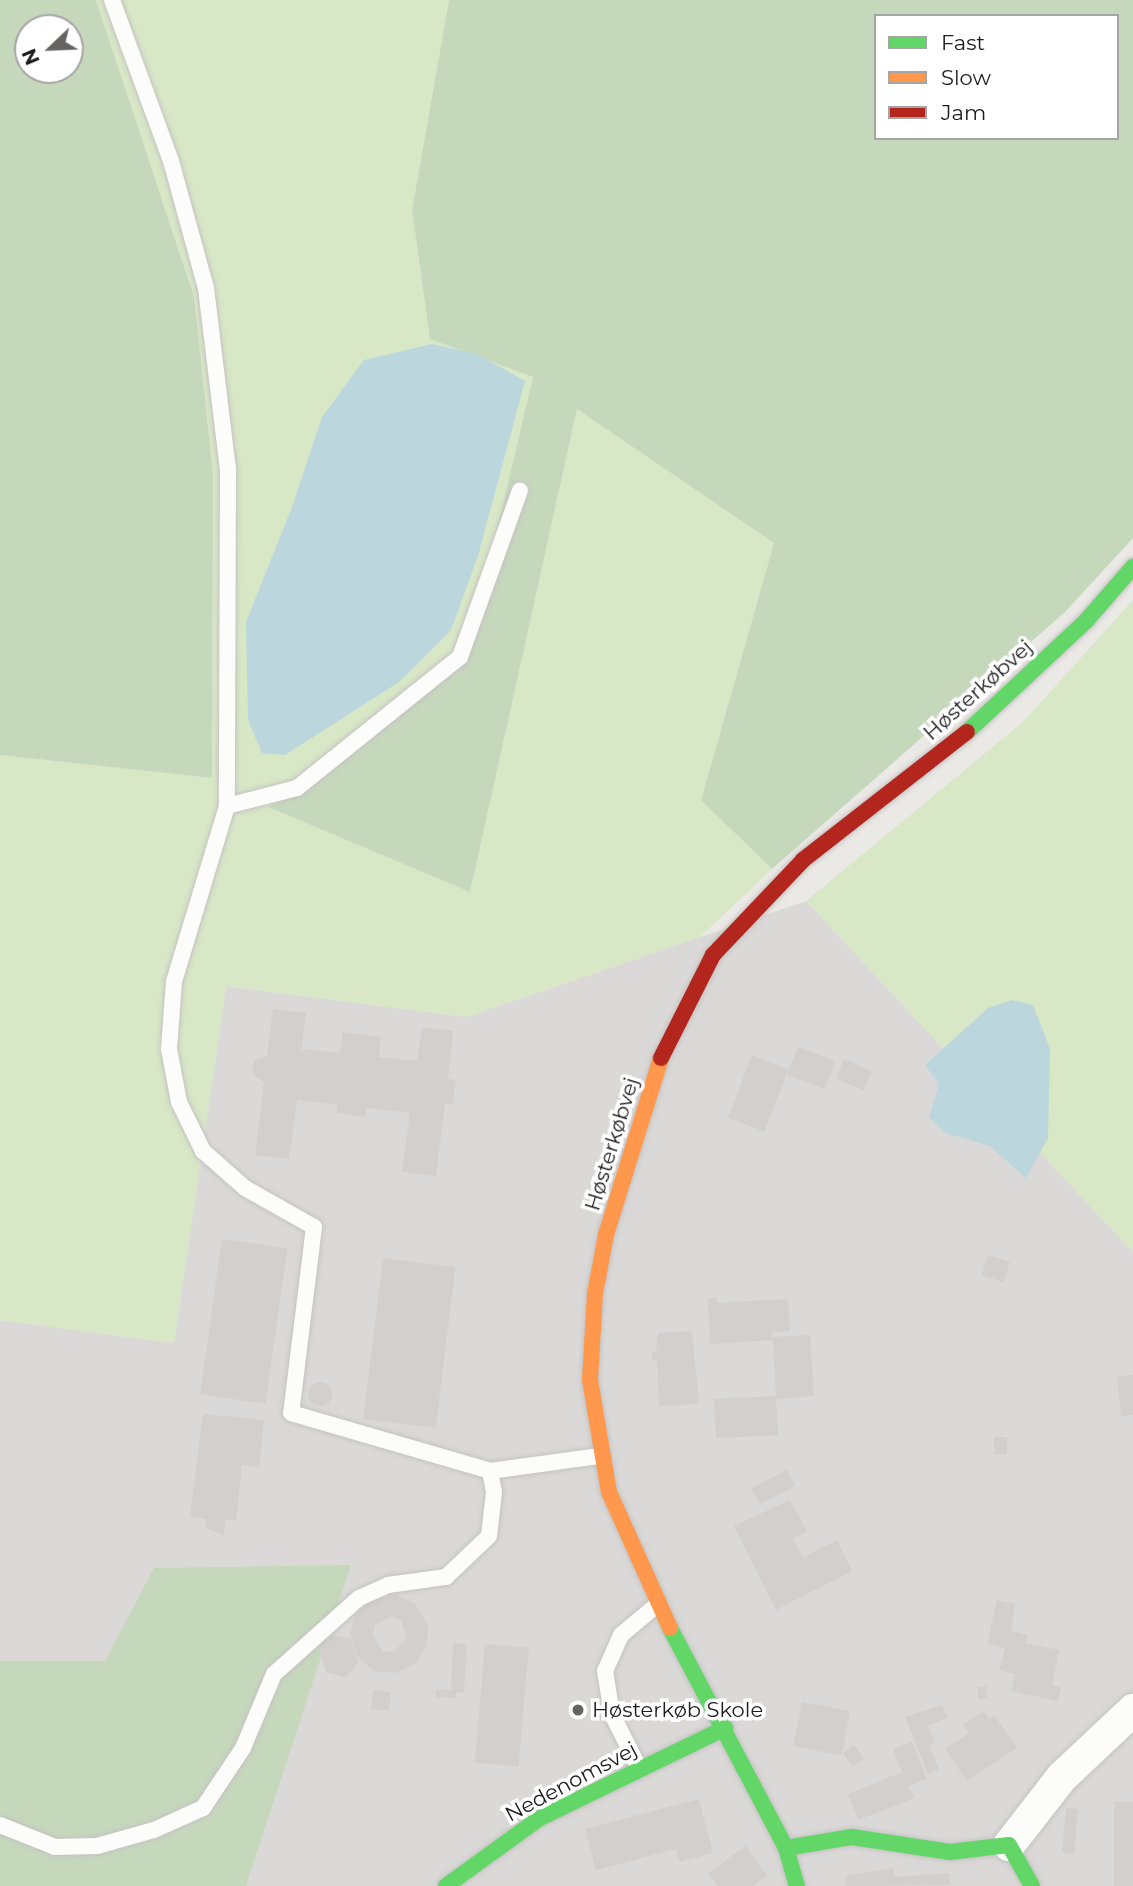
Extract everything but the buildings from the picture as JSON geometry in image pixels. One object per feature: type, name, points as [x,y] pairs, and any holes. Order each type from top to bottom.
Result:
[{"type":"street","name":"Høsterkøbvej","points":[[797,1886],[786,1848],[659,1604],[622,1525],[600,1456],[590,1380],[590,1337],[606,1235],[661,1058],[713,956],[803,860],[965,733],[1086,621],[1133,567]]},
{"type":"street","points":[[786,1848],[852,1837],[950,1852],[1009,1845],[1062,1777],[1133,1710]]},
{"type":"street","name":"Nedenomsvej","points":[[446,1886],[540,1818],[725,1728]]},
{"type":"street","points":[[1009,1845],[1032,1886]]},
{"type":"lane","points":[[112,0],[171,161],[206,288],[228,469],[227,806],[174,982],[169,1049],[179,1102],[203,1151],[245,1188],[314,1227],[292,1413],[490,1471],[600,1456]]},
{"type":"lane","points":[[227,806],[298,788],[460,657],[520,491]]},
{"type":"lane","points":[[0,1825],[55,1847],[97,1846],[154,1830],[203,1808],[243,1748],[274,1674],[359,1598],[388,1584],[446,1577],[489,1536],[494,1492],[490,1471]]},
{"type":"lane","points":[[639,1768],[612,1714],[605,1671],[621,1635],[659,1604]]},
{"type":"shaded area","points":[[806,901],[1133,1252],[1133,1886],[0,1886],[0,1320],[174,1343],[226,986],[466,1017]]},
{"type":"green space","points":[[0,0],[96,0],[194,297],[213,473],[212,778],[0,755]]},
{"type":"green space","points":[[96,0],[449,0],[412,210],[430,339],[533,377],[466,661],[308,790],[268,807],[470,892],[576,408],[774,543],[701,800],[772,869],[700,937],[466,1017],[226,986],[174,1343],[0,1320],[0,755],[212,778],[213,473],[194,297]]},
{"type":"green space","points":[[449,0],[1133,0],[1133,538],[1065,612],[772,869],[701,800],[774,543],[577,409],[470,892],[268,807],[308,790],[466,661],[533,377],[430,339],[412,210]]},
{"type":"green space","points":[[1133,600],[1133,1252],[806,901],[1023,722]]},
{"type":"green space","points":[[351,1565],[246,1886],[0,1886],[0,1661],[105,1661],[154,1568]]},
{"type":"water","points":[[432,344],[477,354],[525,381],[478,556],[451,630],[399,682],[285,755],[262,753],[248,720],[246,622],[292,507],[322,417],[364,360]]},
{"type":"water","points":[[1012,1000],[1033,1005],[1050,1049],[1048,1138],[1026,1178],[990,1146],[945,1133],[929,1117],[939,1084],[925,1065],[988,1008]]},
{"type":"traffic: fast","points":[[967,732],[1086,621],[1133,567]]},
{"type":"traffic: fast","points":[[670,1628],[786,1848],[797,1886]]},
{"type":"traffic: fast","points":[[446,1886],[540,1818],[725,1728]]},
{"type":"traffic: fast","points":[[786,1848],[852,1837],[950,1852],[1009,1845],[1032,1886]]},
{"type":"traffic: slow","points":[[661,1058],[606,1235],[595,1293],[590,1380],[609,1492],[670,1628]]},
{"type":"traffic: jam","points":[[661,1058],[713,955],[803,860],[967,732]]},
{"type":"place","name":"Høsterkøb Skole","points":[[578,1710]]}]
